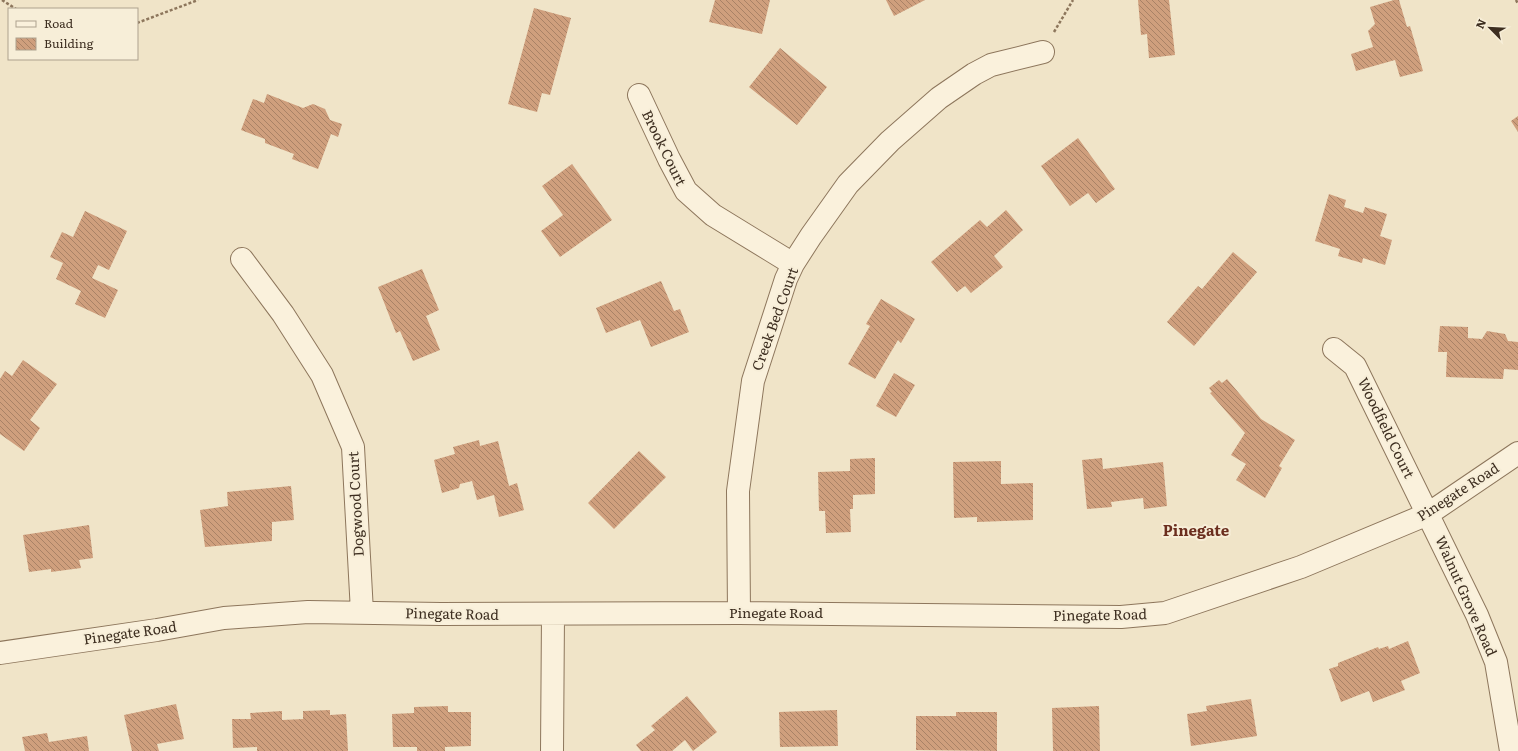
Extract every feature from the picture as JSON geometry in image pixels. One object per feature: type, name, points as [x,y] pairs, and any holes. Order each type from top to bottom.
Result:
[{"type":"street","name":"Creek Bed Court","points":[[739,613],[738,490],[753,380],[786,279],[794,264],[811,236],[848,184],[890,141],[939,98],[974,74],[991,65],[1042,52]]},
{"type":"street","name":"Brook Court","points":[[639,95],[686,191],[713,215],[794,264]]},
{"type":"street","name":"Dogwood Court","points":[[242,259],[283,314],[322,375],[353,447],[362,612]]},
{"type":"street","name":"Woodfield Court","points":[[1334,349],[1355,366],[1428,514]]},
{"type":"street","name":"Pinegate Road","points":[[0,653],[157,630],[224,618],[308,612],[553,614],[739,613],[1121,617],[1165,613],[1301,566],[1428,514],[1518,453]]},
{"type":"street","name":"Walnut Grove Road","points":[[1428,514],[1478,615],[1496,662],[1511,751]]},
{"type":"street","points":[[552,751],[553,614]]},
{"type":"path","points":[[2,0],[14,8]]},
{"type":"path","points":[[138,23],[198,0]]},
{"type":"path","points":[[1042,52],[1073,0]]},
{"type":"path","points":[[1516,0],[1518,4]]},
{"type":"building","points":[[715,0],[770,0],[762,34],[709,22]]},
{"type":"building","points":[[886,0],[925,0],[894,16]]},
{"type":"building","points":[[1138,0],[1169,0],[1175,55],[1149,58],[1147,34],[1141,35]]},
{"type":"building","points":[[1399,0],[1407,27],[1410,26],[1423,71],[1400,77],[1395,60],[1356,71],[1351,54],[1373,47],[1368,31],[1375,24],[1370,7]]},
{"type":"building","points":[[534,8],[571,18],[550,95],[542,93],[537,112],[508,104]]},
{"type":"building","points":[[780,48],[827,87],[797,125],[749,87]]},
{"type":"building","points":[[267,94],[303,108],[313,104],[325,109],[330,120],[342,124],[338,137],[331,134],[318,169],[292,159],[294,154],[265,143],[265,139],[241,130],[253,99],[264,103]]},
{"type":"building","points":[[1518,116],[1518,132],[1511,121]]},
{"type":"building","points":[[1078,138],[1115,189],[1096,203],[1088,193],[1070,206],[1041,166]]},
{"type":"building","points":[[572,164],[612,220],[560,257],[541,231],[563,215],[542,186]]},
{"type":"building","points":[[1329,194],[1346,200],[1344,207],[1363,213],[1365,207],[1387,214],[1380,236],[1392,240],[1385,265],[1363,258],[1362,263],[1338,256],[1340,249],[1315,241]]},
{"type":"building","points":[[1006,210],[1023,230],[994,256],[1003,267],[971,293],[965,286],[957,292],[931,262],[980,220],[987,227]]},
{"type":"building","points":[[85,211],[127,231],[109,270],[98,265],[92,278],[118,290],[105,318],[75,304],[81,291],[56,279],[63,263],[50,257],[62,232],[73,237]]},
{"type":"building","points":[[1233,252],[1257,272],[1194,346],[1167,322],[1198,286],[1202,289]]},
{"type":"building","points":[[422,269],[439,310],[426,316],[440,350],[413,361],[400,331],[396,333],[378,287]]},
{"type":"building","points":[[661,281],[674,311],[680,309],[689,332],[651,347],[640,320],[606,333],[596,308]]},
{"type":"building","points":[[881,299],[915,319],[901,343],[898,340],[875,379],[848,364],[870,326],[866,324]]},
{"type":"building","points":[[1440,326],[1468,327],[1468,338],[1482,339],[1487,331],[1505,334],[1508,341],[1518,342],[1518,370],[1504,369],[1503,379],[1446,377],[1447,352],[1438,352]]},
{"type":"building","points":[[23,360],[57,384],[30,420],[40,428],[24,451],[0,434],[0,379],[5,371],[12,376]]},
{"type":"building","points":[[894,373],[915,385],[896,417],[876,406]]},
{"type":"building","points":[[1227,379],[1261,419],[1295,440],[1279,466],[1282,468],[1265,498],[1236,480],[1246,464],[1231,455],[1245,433],[1210,393],[1212,392],[1209,388],[1219,380],[1222,383]]},
{"type":"building","points":[[479,440],[480,446],[498,441],[509,486],[517,483],[524,510],[499,517],[494,495],[477,500],[472,481],[460,484],[459,488],[442,493],[434,460],[455,454],[453,447]]},
{"type":"building","points":[[639,451],[666,477],[614,529],[588,503]]},
{"type":"building","points":[[875,458],[875,494],[853,495],[853,509],[850,509],[851,532],[826,533],[825,511],[819,511],[818,472],[850,471],[850,459]]},
{"type":"building","points":[[1102,458],[1103,469],[1163,462],[1167,506],[1144,509],[1143,498],[1111,502],[1112,507],[1087,509],[1082,460]]},
{"type":"building","points":[[1001,461],[1001,484],[1033,483],[1033,520],[977,522],[977,517],[954,518],[953,462]]},
{"type":"building","points":[[291,486],[294,520],[272,522],[272,541],[205,547],[200,510],[228,506],[227,492]]},
{"type":"building","points":[[89,525],[93,558],[79,560],[81,568],[51,572],[51,569],[29,572],[23,535]]},
{"type":"building","points":[[1408,641],[1420,673],[1401,681],[1405,690],[1373,702],[1369,691],[1341,702],[1329,669],[1338,666],[1338,663],[1378,647],[1379,649],[1388,646],[1389,649]]},
{"type":"building","points":[[687,696],[717,732],[693,751],[685,740],[672,751],[641,751],[636,745],[655,730],[651,726]]},
{"type":"building","points":[[1251,699],[1257,736],[1191,746],[1187,714],[1207,711],[1206,706]]},
{"type":"building","points":[[176,704],[184,739],[157,744],[159,751],[132,751],[124,715]]},
{"type":"building","points":[[448,706],[448,712],[471,712],[471,746],[445,747],[445,751],[417,751],[417,747],[393,747],[392,714],[414,713],[414,707]]},
{"type":"building","points":[[1099,706],[1100,751],[1053,751],[1052,708]]},
{"type":"building","points":[[330,710],[330,715],[346,714],[348,751],[257,751],[257,747],[233,748],[232,719],[251,719],[250,713],[282,711],[282,720],[303,719],[303,711]]},
{"type":"building","points":[[837,710],[838,746],[780,747],[779,712]]},
{"type":"building","points":[[956,712],[997,712],[997,751],[916,750],[916,716],[956,716]]},
{"type":"building","points":[[47,733],[49,742],[87,736],[89,751],[25,751],[22,737]]},
{"type":"district","name":"Pinegate","points":[[1196,531]]}]
